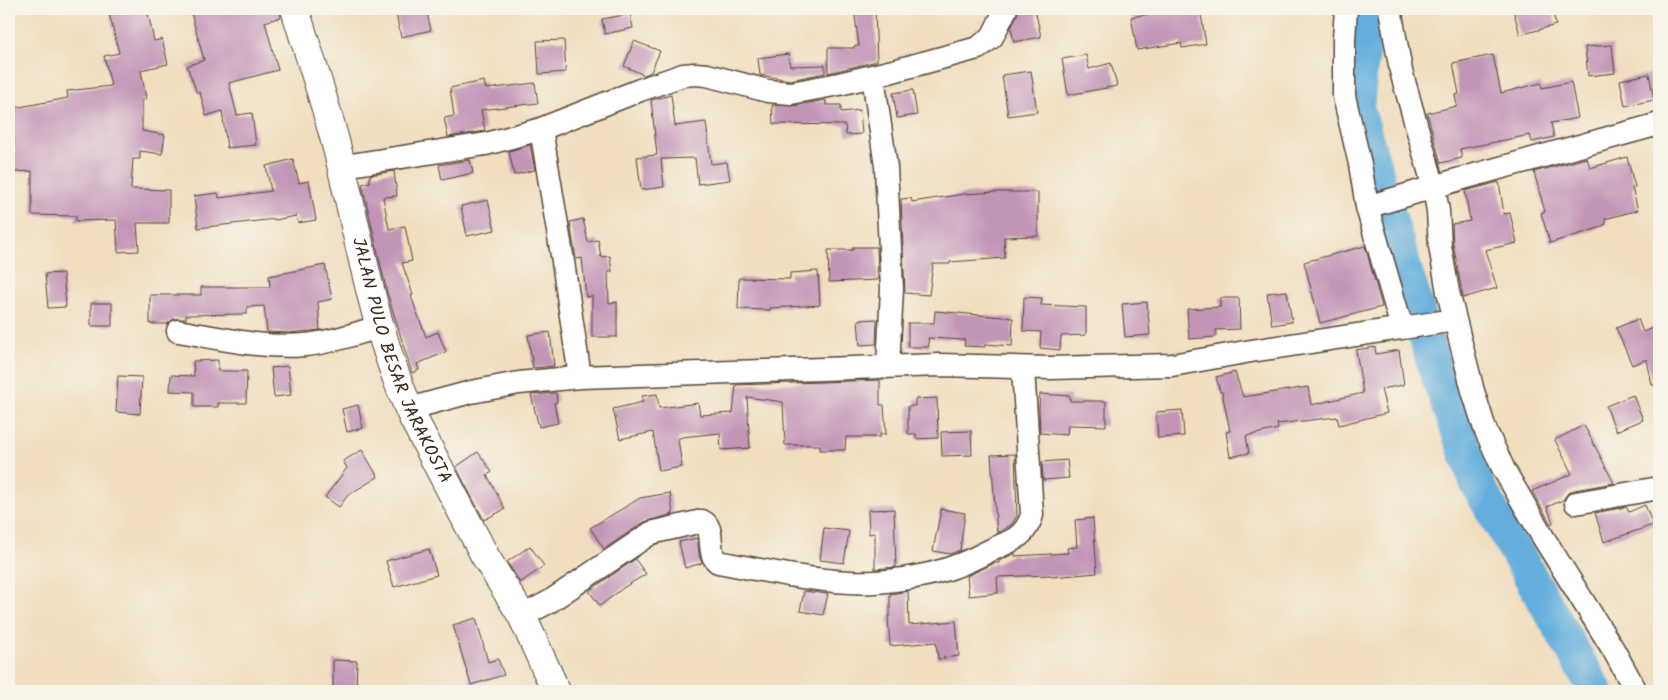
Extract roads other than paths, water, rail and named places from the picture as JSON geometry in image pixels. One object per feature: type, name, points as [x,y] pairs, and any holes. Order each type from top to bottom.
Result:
[{"type":"street","name":"JALAN PULO BESAR JARAKOSTA","points":[[295,9],[342,169],[380,326],[403,395],[413,418],[485,556],[522,616],[556,691]]},
{"type":"street","points":[[342,169],[344,166],[486,144],[541,128],[683,75],[706,75],[779,93],[801,91],[873,76],[978,48],[992,37],[1006,9]]},
{"type":"street","points":[[1346,9],[1344,96],[1360,164],[1410,327]]},
{"type":"street","points":[[1390,9],[1401,71],[1434,188],[1444,274],[1452,321],[1485,429],[1504,470],[1543,537],[1613,649],[1636,691]]},
{"type":"street","points":[[873,76],[886,167],[892,289],[888,367]]},
{"type":"street","points":[[1372,205],[1659,124]]},
{"type":"street","points":[[541,128],[580,378]]},
{"type":"street","points":[[413,418],[413,410],[423,405],[471,392],[519,383],[580,378],[940,365],[1023,368],[1172,365],[1251,351],[1452,321]]},
{"type":"street","points":[[178,331],[250,343],[304,345],[325,342],[380,326]]},
{"type":"street","points":[[522,616],[549,602],[651,533],[702,521],[708,527],[712,554],[718,562],[830,581],[880,582],[916,576],[954,567],[996,548],[1024,533],[1029,527],[1032,515],[1023,368]]},
{"type":"street","points":[[1576,503],[1659,488]]},
{"type":"waterway","points":[[1367,9],[1357,107],[1434,366],[1477,484],[1596,691]]}]
